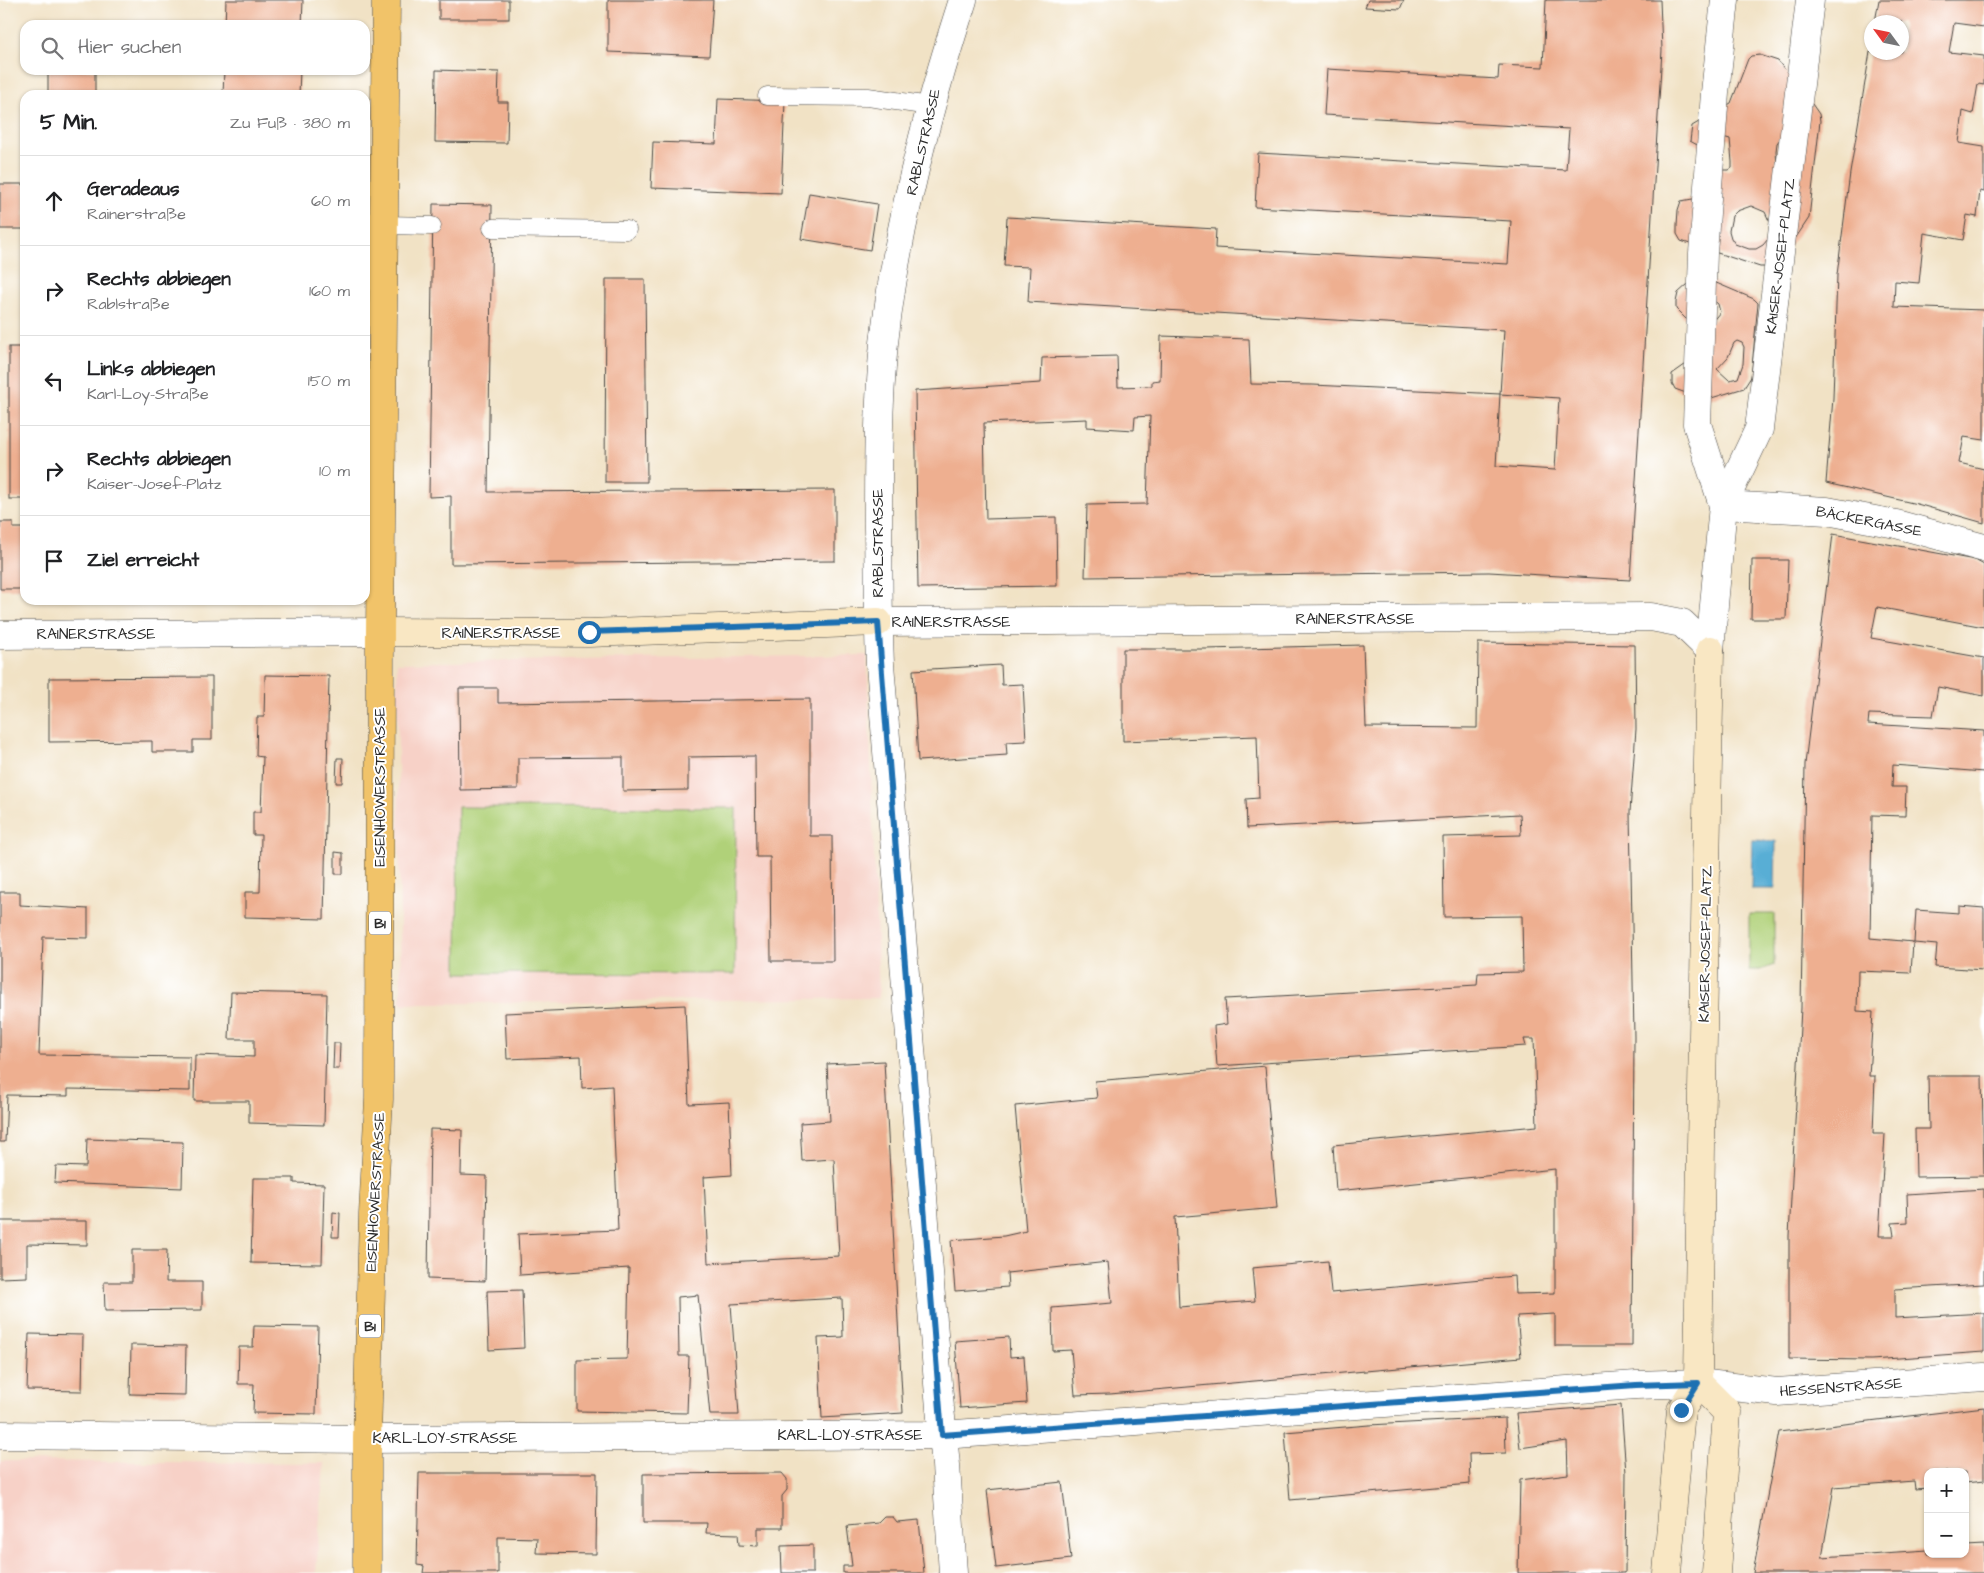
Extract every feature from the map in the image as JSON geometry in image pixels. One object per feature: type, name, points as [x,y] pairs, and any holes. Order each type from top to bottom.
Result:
[{"type":"main road","name":"EISENHOWERSTRASSE","points":[[367,1573],[373,1214],[379,1099],[380,632],[386,0]]},
{"type":"street","name":"RABLSTRASSE","points":[[953,1573],[946,1465],[942,1435],[878,622],[878,441],[884,344],[896,264],[930,106],[963,0]]},
{"type":"street","name":"KAISER-JOSEF-PLATZ","points":[[1723,505],[1697,424],[1703,253],[1715,93],[1725,0]]},
{"type":"street","name":"KAISER-JOSEF-PLATZ","points":[[1698,1383],[1700,1146],[1710,650],[1723,505],[1759,429],[1810,0]]},
{"type":"street","name":"BÄCKERGASSE","points":[[1723,505],[1827,511],[1896,524],[1984,548]]},
{"type":"street","name":"RAINERSTRASSE","points":[[0,635],[589,632],[878,622],[1651,617],[1682,623],[1710,650]]},
{"type":"street","name":"HESSENSTRASSE","points":[[1698,1383],[1777,1392],[1984,1377]]},
{"type":"street","name":"KARL-LOY-STRASSE","points":[[0,1435],[368,1439],[942,1435],[1627,1385],[1698,1383]]},
{"type":"street","points":[[1667,1573],[1681,1410],[1698,1383],[1727,1412],[1716,1573]]},
{"type":"lane","points":[[767,96],[868,97],[930,106]]},
{"type":"lane","points":[[384,225],[432,226]]},
{"type":"lane","points":[[492,228],[627,230]]},
{"type":"shaded area","points":[[867,655],[879,998],[401,1004],[397,663]]},
{"type":"shaded area","points":[[0,1461],[324,1463],[316,1573],[0,1573]]},
{"type":"green space","points":[[458,807],[736,808],[735,974],[457,973]]},
{"type":"green space","points":[[1749,914],[1774,914],[1774,965],[1760,970],[1749,970]]},
{"type":"water","points":[[1752,840],[1776,841],[1775,889],[1751,889]]},
{"type":"building","points":[[226,0],[303,0],[302,20],[225,20]]},
{"type":"building","points":[[439,0],[509,0],[509,19],[439,19]]},
{"type":"building","points":[[608,0],[713,0],[709,56],[608,52]]},
{"type":"building","points":[[1368,0],[1404,0],[1400,9],[1365,7]]},
{"type":"building","points":[[1546,0],[1660,0],[1662,50],[1630,580],[1489,572],[1085,577],[1087,505],[1147,504],[1150,416],[1135,417],[1134,430],[1087,427],[1087,419],[984,423],[986,519],[1056,517],[1057,586],[918,588],[915,391],[1041,383],[1042,358],[1117,356],[1118,387],[1152,386],[1152,381],[1160,380],[1161,336],[1249,339],[1251,384],[1500,394],[1504,330],[1028,302],[1030,267],[1004,266],[1007,217],[1216,229],[1215,248],[1508,264],[1511,221],[1255,207],[1258,153],[1566,170],[1569,129],[1324,115],[1327,69],[1498,79],[1499,65],[1543,67]],"holes":[[[1500,394],[1559,398],[1555,470],[1496,466]]]},
{"type":"building","points":[[1879,0],[1984,0],[1984,27],[1954,23],[1949,52],[1984,56],[1984,85],[1978,84],[1973,114],[1963,111],[1959,143],[1984,147],[1984,192],[1980,191],[1977,217],[1967,215],[1963,240],[1924,233],[1919,283],[1895,281],[1894,307],[1984,310],[1984,440],[1964,437],[1959,463],[1984,469],[1984,523],[1917,504],[1826,483],[1833,398],[1837,275],[1850,173],[1869,60],[1909,60],[1909,15],[1876,15]]},
{"type":"building","points":[[1760,55],[1778,61],[1819,114],[1820,121],[1809,218],[1795,239],[1769,267],[1760,267],[1681,241],[1677,234],[1678,210],[1681,201],[1704,197],[1701,147],[1690,141],[1692,126],[1731,103],[1748,59],[1751,56]],"holes":[[[1723,137],[1730,139],[1732,168],[1729,170],[1723,170],[1720,163]],[[1780,139],[1778,181],[1776,151],[1777,143]],[[1751,206],[1765,212],[1771,225],[1768,239],[1763,245],[1756,249],[1749,249],[1735,244],[1729,231],[1732,216],[1737,211]]]},
{"type":"building","points":[[436,70],[499,72],[498,102],[508,102],[507,143],[435,142]]},
{"type":"building","points":[[48,75],[95,75],[95,90],[48,90]]},
{"type":"building","points":[[224,75],[300,75],[299,90],[223,90]]},
{"type":"building","points":[[718,99],[785,101],[781,193],[651,188],[653,142],[716,144]]},
{"type":"building","points":[[0,184],[20,184],[20,229],[0,229]]},
{"type":"building","points":[[809,193],[877,204],[870,250],[801,239]]},
{"type":"building","points":[[433,204],[492,205],[488,492],[835,490],[835,561],[451,564],[451,496],[429,497]]},
{"type":"building","points":[[606,279],[645,279],[647,482],[605,482]]},
{"type":"building","points":[[1697,279],[1714,282],[1754,299],[1758,303],[1751,377],[1744,388],[1705,400],[1675,389],[1672,383],[1672,374],[1689,362],[1689,322],[1676,309],[1678,293]],"holes":[[[1712,299],[1718,304],[1720,312],[1712,322]],[[1737,341],[1742,343],[1744,347],[1743,364],[1738,378],[1729,380],[1717,369],[1728,357],[1734,343]]]},
{"type":"building","points":[[9,347],[20,347],[20,499],[9,499]]},
{"type":"building","points":[[0,522],[13,522],[13,528],[20,528],[20,589],[0,589]]},
{"type":"building","points":[[1833,534],[1975,560],[1984,565],[1984,627],[1877,607],[1871,638],[1984,658],[1984,696],[1938,687],[1933,716],[1869,714],[1868,724],[1984,731],[1984,772],[1893,765],[1892,787],[1906,787],[1905,816],[1872,815],[1870,938],[1913,942],[1911,973],[1858,971],[1857,1011],[1873,1012],[1869,1076],[1875,1076],[1873,1134],[1885,1134],[1879,1236],[1894,1236],[1892,1223],[1908,1222],[1907,1194],[1984,1189],[1984,1284],[1895,1289],[1895,1318],[1984,1313],[1984,1352],[1871,1360],[1789,1359],[1789,1236],[1801,1008],[1805,764]]},
{"type":"building","points":[[1752,560],[1788,560],[1786,619],[1751,619]]},
{"type":"building","points":[[1478,643],[1635,645],[1636,729],[1630,812],[1634,1037],[1632,1346],[1555,1346],[1555,1314],[1517,1316],[1521,1357],[1110,1394],[1075,1395],[1071,1350],[1053,1351],[1052,1308],[1112,1303],[1108,1262],[1007,1273],[1008,1287],[955,1291],[951,1240],[1004,1236],[1026,1231],[1015,1106],[1097,1098],[1095,1081],[1265,1066],[1277,1208],[1175,1217],[1179,1307],[1255,1301],[1252,1268],[1328,1261],[1331,1293],[1514,1276],[1515,1294],[1555,1293],[1555,1169],[1336,1191],[1333,1145],[1537,1126],[1534,1039],[1524,1039],[1526,1046],[1217,1066],[1214,1026],[1227,1024],[1225,999],[1477,985],[1478,973],[1523,972],[1522,916],[1444,917],[1443,837],[1521,835],[1520,814],[1247,828],[1246,799],[1259,798],[1257,736],[1123,741],[1123,649],[1363,645],[1366,727],[1477,728]]},
{"type":"building","points":[[1001,665],[1002,685],[1023,684],[1026,741],[1006,742],[1007,755],[918,761],[913,670]]},
{"type":"building","points":[[265,675],[329,676],[324,919],[245,917],[245,892],[260,892],[261,835],[253,835],[253,812],[261,812],[263,757],[256,756],[257,717],[264,717]]},
{"type":"building","points":[[212,677],[212,740],[193,740],[193,752],[152,752],[152,741],[49,742],[49,678]]},
{"type":"building","points":[[459,688],[498,688],[498,703],[810,699],[810,836],[832,836],[833,961],[771,961],[770,857],[756,857],[755,756],[688,757],[688,790],[623,791],[623,757],[518,758],[518,789],[460,790]]},
{"type":"building","points":[[337,758],[343,758],[342,783],[336,783]]},
{"type":"building","points":[[335,852],[343,853],[343,874],[335,874]]},
{"type":"building","points":[[0,892],[20,892],[20,905],[88,909],[88,938],[43,937],[39,1055],[190,1057],[190,1091],[68,1089],[68,1096],[7,1095],[5,1142],[0,1142]]},
{"type":"building","points":[[1959,906],[1984,908],[1984,970],[1935,967],[1937,945],[1914,943],[1916,910],[1959,913]]},
{"type":"building","points":[[231,992],[327,994],[324,1125],[249,1123],[249,1101],[194,1101],[195,1055],[254,1057],[254,1039],[229,1039]]},
{"type":"building","points":[[685,1005],[689,1104],[729,1102],[732,1175],[704,1177],[708,1263],[839,1256],[834,1159],[802,1161],[800,1123],[830,1121],[827,1064],[884,1061],[903,1413],[822,1418],[818,1338],[843,1337],[842,1298],[731,1304],[739,1415],[710,1415],[698,1295],[678,1297],[679,1356],[689,1356],[687,1413],[577,1411],[577,1360],[627,1359],[629,1268],[520,1275],[518,1234],[618,1230],[612,1086],[582,1088],[581,1056],[507,1059],[505,1013]]},
{"type":"building","points":[[334,1043],[340,1043],[339,1069],[333,1069]]},
{"type":"building","points":[[1928,1076],[1982,1076],[1984,1176],[1916,1177],[1915,1129],[1929,1129]]},
{"type":"building","points":[[430,1129],[462,1130],[461,1175],[487,1176],[485,1281],[428,1279]]},
{"type":"building","points":[[87,1139],[183,1142],[182,1188],[55,1183],[56,1166],[86,1167]]},
{"type":"building","points":[[253,1178],[294,1178],[294,1183],[324,1184],[322,1264],[251,1263]]},
{"type":"building","points":[[333,1212],[340,1213],[339,1237],[332,1237]]},
{"type":"building","points":[[0,1221],[87,1221],[87,1245],[27,1244],[27,1277],[0,1278]]},
{"type":"building","points":[[132,1250],[167,1250],[166,1282],[202,1282],[202,1310],[105,1311],[104,1282],[132,1282]]},
{"type":"building","points":[[522,1290],[524,1348],[489,1350],[487,1291]]},
{"type":"building","points":[[254,1326],[318,1327],[316,1414],[253,1413],[254,1384],[238,1384],[239,1347],[253,1347]]},
{"type":"building","points":[[29,1334],[83,1335],[82,1391],[27,1390]]},
{"type":"building","points":[[1009,1337],[1010,1357],[1024,1356],[1027,1403],[960,1408],[955,1341]]},
{"type":"building","points":[[131,1345],[186,1346],[185,1395],[130,1394]]},
{"type":"building","points":[[1621,1405],[1626,1473],[1625,1573],[1518,1573],[1520,1480],[1568,1474],[1567,1441],[1520,1448],[1516,1413]]},
{"type":"building","points":[[1984,1407],[1984,1481],[1969,1483],[1969,1468],[1924,1468],[1924,1488],[1915,1489],[1914,1481],[1834,1487],[1822,1557],[1924,1550],[1924,1558],[1969,1558],[1969,1546],[1984,1545],[1984,1573],[1753,1573],[1779,1432]]},
{"type":"building","points":[[1505,1418],[1506,1453],[1469,1454],[1470,1484],[1290,1500],[1285,1432],[1369,1425]]},
{"type":"building","points":[[419,1473],[597,1473],[596,1554],[536,1553],[537,1538],[498,1537],[498,1573],[423,1573],[424,1566],[417,1565]]},
{"type":"building","points":[[782,1473],[787,1479],[787,1490],[782,1496],[782,1528],[758,1528],[758,1546],[739,1545],[738,1534],[706,1533],[707,1523],[643,1523],[643,1474]]},
{"type":"building","points":[[1062,1482],[1071,1559],[996,1568],[987,1490]]},
{"type":"building","points":[[885,1517],[893,1517],[897,1522],[919,1520],[924,1573],[843,1573],[843,1566],[852,1566],[847,1526],[879,1523]]},
{"type":"building","points":[[813,1545],[813,1573],[782,1573],[781,1546]]},
{"type":"route","points":[[589,632],[878,622],[942,1435],[1636,1385],[1698,1383],[1681,1410]]}]
